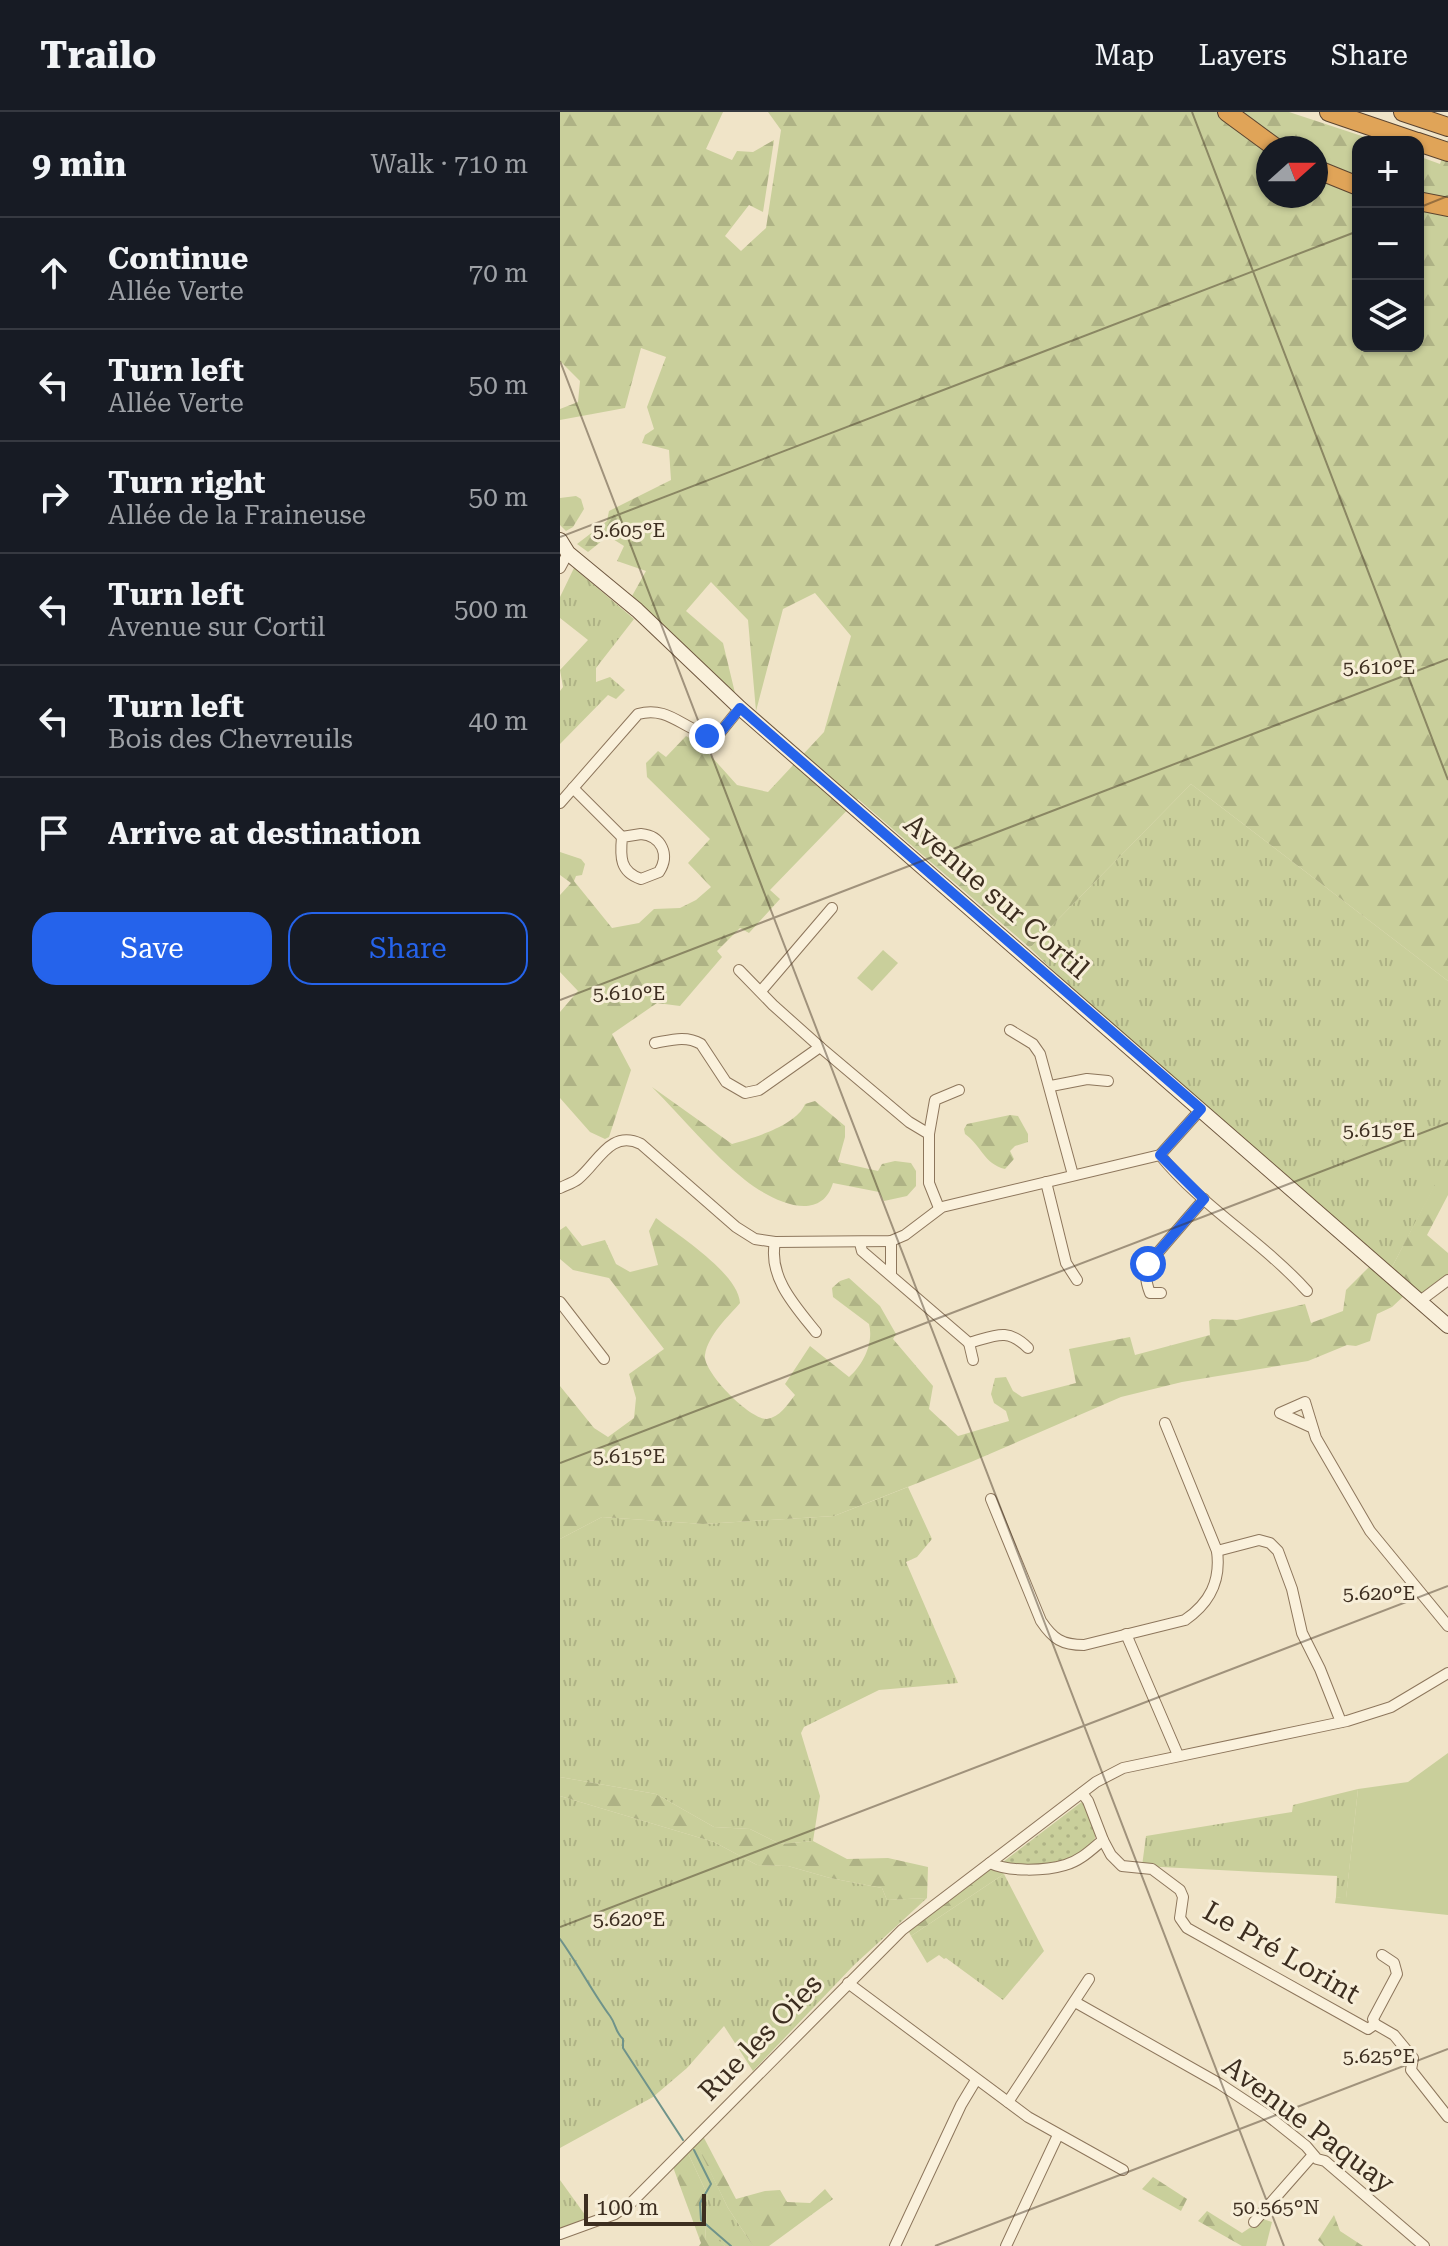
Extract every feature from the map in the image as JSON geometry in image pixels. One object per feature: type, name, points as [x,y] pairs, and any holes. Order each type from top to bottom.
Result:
[{"type":"highway","points":[[1227,112],[1260,136]]},
{"type":"highway","points":[[1329,112],[1400,136]]},
{"type":"highway","points":[[1403,112],[1448,127]]},
{"type":"highway","points":[[1424,144],[1446,152]]},
{"type":"highway","points":[[1328,174],[1352,184]]},
{"type":"highway","points":[[1424,202],[1448,207]]},
{"type":"main road","name":"Avenue sur Cortil","points":[[560,540],[568,553],[637,610],[740,708],[1448,1326]]},
{"type":"street","points":[[560,568],[568,553]]},
{"type":"street","points":[[560,803],[638,714],[651,710],[667,714],[707,736],[719,734],[740,708]]},
{"type":"street","points":[[573,788],[622,837],[621,863],[627,871],[641,879],[659,872],[665,851],[656,839],[641,834],[622,837]]},
{"type":"street","points":[[761,991],[832,908]]},
{"type":"street","points":[[739,970],[820,1047],[909,1122],[929,1134]]},
{"type":"street","points":[[1010,1030],[1033,1044],[1040,1054],[1073,1175]]},
{"type":"street","points":[[655,1043],[694,1040],[701,1044],[726,1082],[745,1093],[759,1090],[820,1047]]},
{"type":"street","points":[[1051,1086],[1076,1080],[1108,1081]]},
{"type":"street","points":[[939,1208],[932,1197],[929,1183],[929,1134],[933,1103],[959,1090]]},
{"type":"street","points":[[560,1188],[577,1179],[610,1145],[622,1139],[633,1140],[736,1227],[755,1239],[775,1242],[891,1241],[917,1227],[939,1208],[1160,1155],[1201,1109]]},
{"type":"street","points":[[1160,1155],[1204,1199],[1307,1291]]},
{"type":"street","points":[[1046,1182],[1066,1263],[1077,1280]]},
{"type":"street","points":[[1161,1293],[1150,1293],[1146,1277],[1148,1264],[1204,1199]]},
{"type":"street","points":[[891,1241],[891,1274]]},
{"type":"street","points":[[775,1242],[772,1258],[776,1275],[816,1332]]},
{"type":"street","points":[[860,1243],[862,1251],[969,1343],[973,1360]]},
{"type":"street","points":[[1420,1301],[1448,1280]]},
{"type":"street","points":[[560,1302],[604,1359]]},
{"type":"street","points":[[969,1343],[1006,1334],[1016,1335],[1028,1348]]},
{"type":"street","points":[[991,1499],[1041,1621],[1053,1639],[1069,1645],[1084,1645],[1185,1620],[1212,1594],[1219,1563],[1217,1551],[1165,1423]]},
{"type":"street","points":[[1313,1428],[1370,1531],[1448,1626]]},
{"type":"street","points":[[1217,1551],[1259,1540],[1270,1543],[1278,1551],[1292,1589],[1302,1633],[1341,1722]]},
{"type":"street","points":[[1126,1634],[1178,1755]]},
{"type":"street","name":"Rue les Oies","points":[[560,2234],[615,2214],[632,2202],[903,1929],[1096,1782],[1123,1768],[1341,1722],[1391,1707],[1448,1673]]},
{"type":"street","points":[[990,1863],[1008,1870],[1064,1865],[1082,1857],[1103,1840],[1082,1793]]},
{"type":"street","name":"Le Pré Lorint","points":[[1103,1840],[1122,1866],[1152,1869],[1180,1890],[1183,1897],[1180,1918],[1187,1928],[1368,2029],[1375,2024]]},
{"type":"street","name":"Le Pré Lorint","points":[[1382,1955],[1394,1963],[1397,1974],[1373,2019],[1375,2024],[1394,2035],[1409,2052],[1413,2058],[1411,2070],[1448,2117]]},
{"type":"street","points":[[1008,2102],[1089,1979]]},
{"type":"street","points":[[848,1983],[1008,2102],[1058,2135],[1123,2170]]},
{"type":"street","name":"Avenue Paquay","points":[[1075,2002],[1220,2084],[1277,2123],[1306,2146],[1312,2156],[1325,2161],[1424,2246]]},
{"type":"street","points":[[895,2246],[961,2105],[976,2080]]},
{"type":"street","points":[[1006,2246],[1058,2135]]},
{"type":"street","points":[[1254,2222],[1312,2156]]},
{"type":"green space","points":[[560,112],[723,112],[706,149],[732,160],[737,151],[753,152],[774,140],[763,212],[749,205],[725,236],[741,251],[766,228],[781,130],[768,112],[1289,112],[1362,136],[1352,136],[1352,352],[1424,352],[1424,158],[1440,164],[1448,139],[1448,981],[1191,784],[1030,948],[858,799],[770,890],[780,899],[749,933],[740,928],[717,951],[722,957],[680,1006],[657,1003],[612,1034],[631,1070],[609,1137],[605,1139],[590,1132],[560,1098],[560,1012],[578,991],[560,972],[560,895],[571,883],[560,875],[560,852],[581,859],[585,864],[582,875],[576,876],[574,881],[612,928],[639,923],[654,909],[680,908],[696,900],[711,887],[688,863],[710,839],[647,777],[646,763],[658,751],[666,757],[686,736],[701,745],[737,785],[768,792],[824,732],[851,636],[815,593],[783,609],[756,711],[748,620],[711,582],[686,611],[723,643],[735,693],[632,596],[646,571],[617,561],[624,546],[608,536],[588,552],[577,544],[607,521],[609,511],[671,480],[669,450],[642,443],[645,435],[654,429],[647,407],[666,357],[641,348],[625,408],[560,420],[560,409],[578,402],[580,381],[560,361]]},
{"type":"green space","points":[[576,496],[581,499],[584,509],[573,527],[566,531],[560,525],[560,498]]},
{"type":"green space","points":[[574,568],[634,619],[596,668],[596,682],[610,677],[625,690],[616,699],[608,695],[560,744],[560,691],[563,687],[560,670],[588,640],[560,618],[560,597]]},
{"type":"green space","points":[[1191,784],[1448,981],[1448,1161],[1391,1269],[1080,997],[1030,948]]},
{"type":"green space","points":[[883,950],[898,963],[872,991],[857,978]]},
{"type":"green space","points":[[652,1087],[732,1144],[784,1124],[805,1104],[815,1101],[845,1126],[838,1162],[878,1171],[882,1164],[895,1161],[911,1163],[916,1171],[916,1186],[907,1196],[884,1201],[879,1192],[833,1183],[826,1196],[817,1203],[806,1206],[780,1201],[733,1170]]},
{"type":"green space","points":[[1018,1116],[1028,1134],[1028,1142],[1010,1151],[1014,1159],[1005,1169],[987,1159],[964,1129],[967,1124]]},
{"type":"green space","points":[[1354,1125],[1363,1128],[1366,1137],[1363,1146],[1354,1149],[1345,1146],[1342,1137],[1345,1128]]},
{"type":"green space","points":[[1448,1159],[1448,1195],[1427,1235],[1448,1253],[1448,1275],[1421,1295],[1391,1269]]},
{"type":"green space","points":[[656,1218],[706,1256],[737,1291],[740,1303],[710,1340],[706,1362],[728,1393],[750,1412],[767,1419],[779,1413],[795,1395],[785,1384],[810,1346],[849,1377],[863,1360],[869,1346],[869,1324],[833,1297],[832,1288],[849,1278],[880,1306],[896,1334],[893,1339],[933,1386],[929,1409],[958,1436],[1009,1421],[1006,1411],[994,1403],[991,1394],[995,1378],[1006,1377],[1013,1391],[1022,1397],[1076,1383],[1069,1349],[1130,1337],[1135,1355],[1210,1335],[1209,1321],[1212,1319],[1237,1320],[1305,1304],[1311,1323],[1343,1311],[1346,1290],[1371,1265],[1407,1293],[1392,1307],[1377,1314],[1370,1341],[1356,1346],[1347,1345],[1308,1361],[1182,1382],[1121,1397],[971,1462],[834,1516],[703,1524],[602,1517],[560,1539],[560,1386],[594,1428],[608,1437],[634,1418],[636,1398],[629,1374],[664,1349],[609,1278],[573,1270],[560,1259],[560,1230],[566,1226],[582,1246],[605,1240],[616,1264],[630,1272],[658,1265],[649,1231]]},
{"type":"green space","points":[[908,1487],[932,1539],[917,1557],[906,1562],[958,1683],[879,1690],[804,1727],[801,1733],[820,1796],[813,1841],[780,1844],[750,1829],[714,1827],[656,1794],[560,1777],[560,1539],[602,1517],[703,1524],[834,1516]]},
{"type":"green space","points":[[1448,1753],[1448,1915],[1335,1903],[1336,1897],[1346,1898],[1358,1789],[1408,1782]]},
{"type":"green space","points":[[560,1777],[656,1794],[714,1827],[750,1829],[780,1844],[813,1841],[847,1859],[888,1858],[928,1867],[927,1898],[887,1900],[882,1888],[788,1866],[757,1865],[714,1842],[560,1796]]},
{"type":"green space","points":[[1358,1789],[1346,1899],[1336,1897],[1337,1876],[1142,1866],[1146,1836],[1292,1812],[1293,1805]]},
{"type":"green space","points":[[560,1796],[714,1842],[757,1865],[788,1866],[882,1888],[887,1900],[927,1898],[854,1965],[753,2071],[724,2026],[687,2068],[653,2097],[560,2148]]},
{"type":"green space","points":[[1083,1801],[1095,1832],[1093,1843],[1086,1851],[1060,1861],[1006,1867],[1003,1862]]},
{"type":"green space","points":[[993,1865],[1004,1874],[911,1936],[908,1930]]},
{"type":"green space","points":[[1004,1874],[1044,1951],[1003,2000],[946,1958],[939,1955],[927,1963],[911,1936]]},
{"type":"green space","points":[[703,2136],[736,2199],[780,2190],[787,2202],[810,2203],[825,2189],[833,2199],[769,2246],[753,2246],[728,2208],[696,2143]]},
{"type":"green space","points":[[696,2142],[728,2208],[753,2246],[725,2246],[712,2236],[705,2241],[708,2196],[688,2153]]},
{"type":"green space","points":[[688,2153],[708,2196],[705,2240],[712,2235],[725,2246],[699,2246],[701,2243],[673,2167]]},
{"type":"green space","points":[[1153,2177],[1187,2199],[1181,2211],[1142,2189]]},
{"type":"green space","points":[[560,2180],[588,2219],[560,2231]]},
{"type":"green space","points":[[1207,2211],[1242,2233],[1263,2219],[1272,2222],[1266,2246],[1242,2246],[1198,2221]]},
{"type":"green space","points":[[1334,2215],[1340,2231],[1363,2246],[1324,2246],[1318,2240]]},
{"type":"waterway","points":[[560,1939],[612,2019],[623,2039],[623,2048],[683,2140]]},
{"type":"waterway","points":[[694,2150],[711,2184],[700,2203],[701,2220],[731,2246]]},
{"type":"route","points":[[707,736],[719,734],[740,708],[1201,1109],[1160,1155],[1204,1199],[1148,1264]]}]
